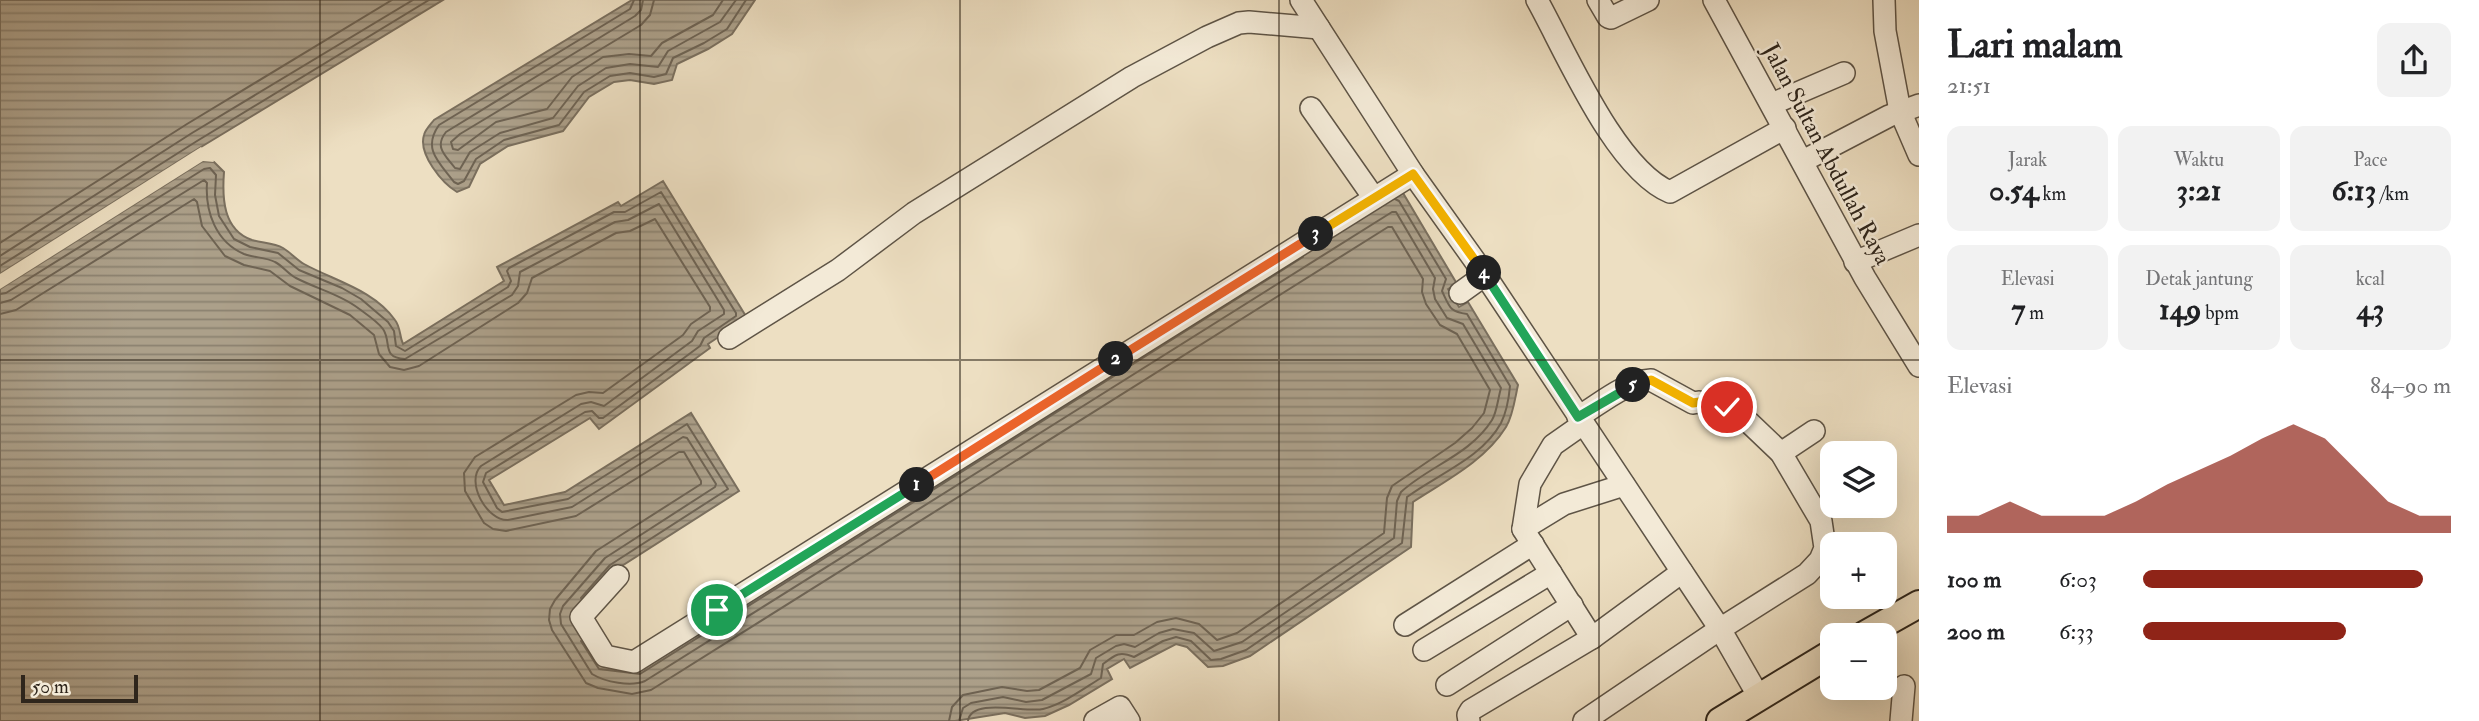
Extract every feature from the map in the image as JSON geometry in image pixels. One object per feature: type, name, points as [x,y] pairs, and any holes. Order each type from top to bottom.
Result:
[{"type":"main road","points":[[1885,623],[1919,604]]},
{"type":"main road","points":[[1720,721],[1820,660]]},
{"type":"street","points":[[1301,0],[1413,174],[1485,275],[1720,629],[1759,697]]},
{"type":"street","points":[[1537,0],[1616,143],[1642,173],[1660,188],[1670,192],[1785,128]]},
{"type":"street","points":[[1598,0],[1611,18],[1648,0]]},
{"type":"street","name":"Jalan Sultan Abdullah Raya","points":[[1714,0],[1855,262],[1919,366]]},
{"type":"street","points":[[1884,0],[1885,31],[1910,108],[1919,155]]},
{"type":"street","points":[[729,338],[838,270],[914,213],[1132,77],[1207,37],[1239,23],[1249,22],[1320,28]]},
{"type":"street","points":[[1772,104],[1844,73]]},
{"type":"street","points":[[1311,108],[1374,198]]},
{"type":"street","points":[[1802,160],[1910,108]]},
{"type":"street","points":[[618,576],[581,617],[605,656],[634,662],[1413,174]]},
{"type":"street","points":[[1855,262],[1919,235]]},
{"type":"street","points":[[1461,293],[1485,275]]},
{"type":"street","points":[[1584,721],[1807,574],[1820,560],[1825,548],[1821,521],[1781,453],[1738,412],[1727,407],[1693,403],[1651,380],[1644,381],[1624,389],[1553,445],[1530,484],[1528,536],[1592,638]]},
{"type":"street","points":[[1781,453],[1814,431]]},
{"type":"street","points":[[1405,625],[1528,536],[1564,504],[1623,485]]},
{"type":"street","points":[[1469,721],[1471,710],[1592,638],[1682,572]]},
{"type":"street","points":[[1424,650],[1551,573]]},
{"type":"street","points":[[1447,685],[1572,605]]},
{"type":"street","points":[[1900,721],[1903,686]]},
{"type":"street","points":[[1096,721],[1120,707],[1129,721]]},
{"type":"water","points":[[0,0],[443,0],[201,147],[0,274]]},
{"type":"water","points":[[632,0],[755,0],[732,34],[677,64],[672,80],[654,84],[630,80],[614,82],[589,97],[563,131],[508,146],[480,164],[469,187],[457,192],[445,182],[428,159],[423,143],[425,133],[434,120]]},
{"type":"water","points":[[203,161],[214,162],[224,172],[224,202],[235,229],[252,240],[283,248],[304,264],[376,301],[397,323],[403,344],[504,281],[497,267],[618,202],[621,206],[663,181],[747,318],[708,344],[710,348],[599,429],[590,418],[489,480],[504,505],[565,492],[691,413],[739,491],[614,571],[575,617],[636,668],[1400,188],[1457,284],[1448,289],[1459,307],[1468,302],[1518,385],[1510,418],[1497,439],[1464,469],[1413,502],[1411,547],[1250,656],[1223,666],[1208,667],[1187,647],[1176,644],[1130,668],[1124,659],[1107,669],[1112,679],[1045,716],[1025,718],[1005,713],[955,721],[0,721],[0,289]]},
{"type":"pier","points":[[201,147],[203,149],[0,278],[0,274]]},
{"type":"pier","points":[[202,158],[211,158],[214,162],[203,161],[0,289],[0,285]]},
{"type":"route","points":[[717,610],[1413,174],[1485,275],[1578,417],[1624,389],[1651,380],[1693,403],[1727,407]]}]
